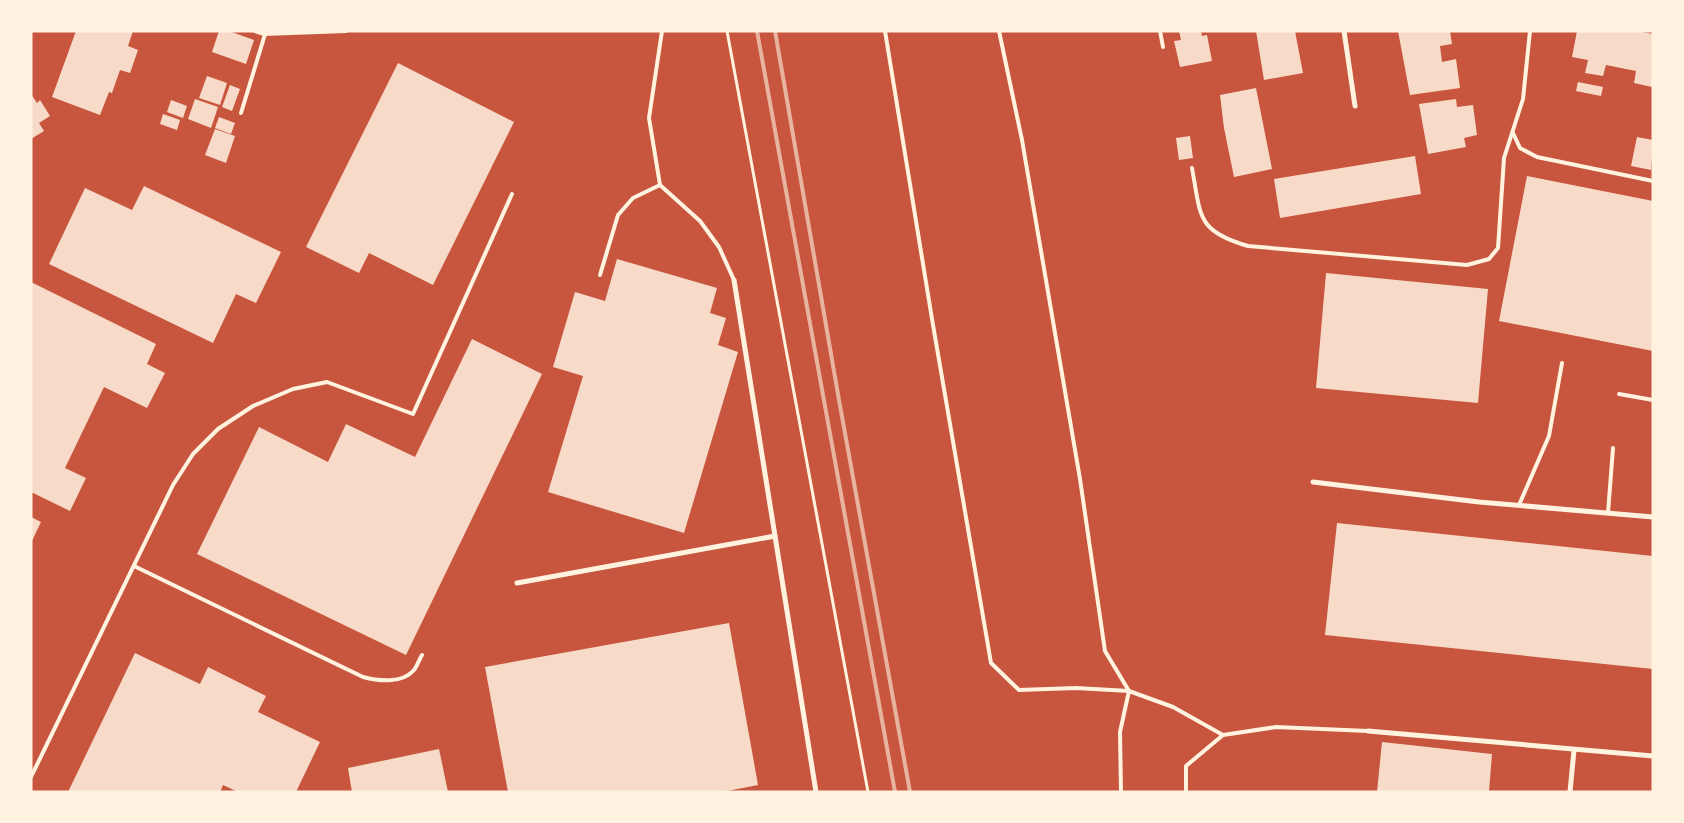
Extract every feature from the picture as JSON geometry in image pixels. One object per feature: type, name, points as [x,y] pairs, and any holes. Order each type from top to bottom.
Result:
[{"type":"street","points":[[1344,31],[1355,106]]},
{"type":"street","points":[[734,280],[816,792]]},
{"type":"street","points":[[1313,482],[1519,505],[1653,517]]},
{"type":"street","points":[[517,583],[775,536]]},
{"type":"street","points":[[1368,731],[1653,756]]},
{"type":"street","points":[[1570,792],[1574,750]]},
{"type":"lane","points":[[255,31],[265,33],[346,31]]},
{"type":"lane","points":[[662,31],[649,118],[660,185],[700,221],[720,247],[734,280]]},
{"type":"lane","points":[[885,31],[991,663],[1019,690],[1076,688],[1129,691],[1173,707],[1223,735]]},
{"type":"lane","points":[[998,31],[1022,140],[1074,440],[1105,652],[1129,691],[1120,732],[1121,792]]},
{"type":"lane","points":[[1160,31],[1163,47]]},
{"type":"lane","points":[[1192,168],[1200,210],[1206,224],[1215,233],[1228,240],[1248,246],[1467,265],[1489,259],[1498,248],[1504,158],[1523,99],[1530,31]]},
{"type":"lane","points":[[240,113],[265,33]]},
{"type":"lane","points":[[1513,133],[1520,148],[1537,157],[1653,181]]},
{"type":"lane","points":[[600,275],[618,216],[633,198],[660,185]]},
{"type":"lane","points":[[31,777],[173,485],[193,454],[218,429],[253,406],[293,389],[327,382],[413,414],[512,194]]},
{"type":"lane","points":[[1519,505],[1549,436],[1562,363]]},
{"type":"lane","points":[[1619,394],[1653,400]]},
{"type":"lane","points":[[1608,513],[1613,448]]},
{"type":"lane","points":[[134,566],[363,677],[381,681],[398,679],[413,671],[422,655]]},
{"type":"lane","points":[[1186,792],[1186,766],[1223,735],[1276,727],[1368,731]]},
{"type":"path","points":[[727,31],[868,792]]},
{"type":"building","points":[[76,31],[133,31],[128,46],[138,50],[130,73],[120,70],[112,93],[109,92],[100,115],[52,97]]},
{"type":"building","points":[[219,31],[229,31],[254,40],[246,64],[212,52]]},
{"type":"building","points":[[1179,31],[1201,31],[1202,36],[1207,35],[1212,61],[1180,67],[1174,41],[1181,40]]},
{"type":"building","points":[[1256,31],[1295,31],[1303,73],[1264,80]]},
{"type":"building","points":[[1398,31],[1450,31],[1452,44],[1440,46],[1442,62],[1456,59],[1460,88],[1410,95]]},
{"type":"building","points":[[1577,31],[1637,31],[1653,34],[1652,87],[1634,83],[1636,71],[1606,65],[1603,76],[1585,73],[1588,60],[1572,57]]},
{"type":"building","points":[[398,63],[514,122],[433,285],[369,253],[359,273],[306,247]]},
{"type":"building","points":[[207,76],[227,83],[220,105],[199,98]]},
{"type":"building","points":[[1578,82],[1603,87],[1601,96],[1576,91]]},
{"type":"building","points":[[230,85],[240,89],[232,111],[222,107]]},
{"type":"building","points":[[1256,88],[1272,169],[1234,177],[1224,128],[1220,95]]},
{"type":"building","points":[[31,94],[37,103],[40,100],[50,116],[39,123],[44,131],[31,139]]},
{"type":"building","points":[[195,99],[218,107],[211,128],[188,119]]},
{"type":"building","points":[[1456,99],[1457,107],[1473,105],[1477,135],[1464,138],[1466,147],[1428,154],[1419,104]]},
{"type":"building","points":[[171,100],[187,106],[183,118],[167,112]]},
{"type":"building","points":[[163,114],[180,120],[177,130],[160,124]]},
{"type":"building","points":[[219,117],[235,123],[231,134],[215,128]]},
{"type":"building","points":[[215,129],[235,136],[226,163],[205,155]]},
{"type":"building","points":[[1190,136],[1193,158],[1179,160],[1176,138]]},
{"type":"building","points":[[1637,137],[1653,140],[1651,170],[1631,166]]},
{"type":"building","points":[[1415,156],[1421,194],[1280,218],[1274,179]]},
{"type":"building","points":[[1527,176],[1653,201],[1653,351],[1499,321]]},
{"type":"building","points":[[144,186],[281,252],[256,303],[236,294],[213,343],[49,264],[85,188],[132,210]]},
{"type":"building","points":[[617,259],[717,288],[710,313],[726,318],[718,345],[738,352],[684,533],[548,492],[583,376],[553,367],[575,292],[605,301]]},
{"type":"building","points":[[1326,273],[1488,289],[1478,403],[1316,388]]},
{"type":"building","points":[[31,282],[156,344],[147,364],[165,373],[147,408],[104,387],[65,468],[86,478],[70,511],[31,492]]},
{"type":"building","points":[[472,339],[542,374],[406,655],[197,554],[259,427],[328,462],[346,424],[415,457]]},
{"type":"building","points":[[31,517],[41,522],[31,543]]},
{"type":"building","points":[[1337,523],[1653,556],[1653,669],[1325,635]]},
{"type":"building","points":[[729,623],[758,785],[722,792],[508,792],[485,667]]},
{"type":"building","points":[[135,653],[200,684],[208,667],[266,696],[258,712],[320,742],[296,792],[238,792],[223,785],[220,792],[68,792]]},
{"type":"building","points":[[1382,742],[1492,754],[1489,792],[1377,792]]},
{"type":"building","points":[[439,749],[448,792],[352,792],[348,768]]},
{"type":"railway","points":[[757,31],[895,792]]},
{"type":"railway","points":[[775,31],[910,792]]}]
